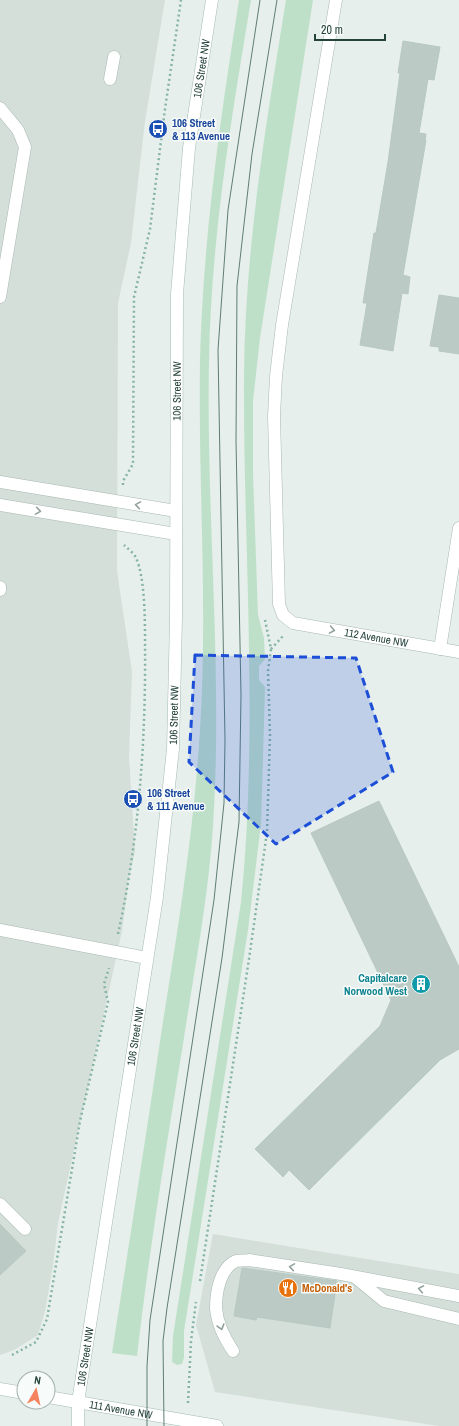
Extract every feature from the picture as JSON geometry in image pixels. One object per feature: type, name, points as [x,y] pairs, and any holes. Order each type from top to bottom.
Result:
[{"type":"street","name":"106 Street NW","points":[[78,1426],[78,1402],[160,868],[173,748],[177,294],[182,218],[189,148],[212,0]]},
{"type":"street","name":"112 Avenue NW","points":[[336,0],[282,325],[276,376],[274,454],[279,604],[284,615],[293,623],[459,652]]},
{"type":"street","points":[[110,79],[114,57]]},
{"type":"street","points":[[0,108],[18,130],[25,147],[0,297]]},
{"type":"street","points":[[0,482],[176,511]]},
{"type":"street","points":[[0,505],[176,534]]},
{"type":"street","points":[[440,649],[459,528]]},
{"type":"street","points":[[0,930],[147,958]]},
{"type":"street","points":[[0,1204],[25,1229]]},
{"type":"street","points":[[233,1351],[225,1340],[216,1308],[220,1281],[226,1269],[236,1261],[249,1260],[459,1296]]},
{"type":"street","points":[[354,1277],[384,1301],[459,1319]]},
{"type":"street","points":[[0,1389],[16,1392]]},
{"type":"street","name":"111 Avenue NW","points":[[56,1398],[217,1426]]},
{"type":"path","points":[[122,502],[123,481],[133,464],[134,297],[150,229],[165,109],[181,0]]},
{"type":"path","points":[[12,1355],[36,1342],[47,1319],[80,1121],[108,1002],[104,984],[114,952],[139,807],[146,680],[145,620],[141,575],[136,558],[121,542],[122,525]]},
{"type":"path","points":[[199,1285],[249,960],[266,832],[270,734],[268,671],[271,649],[264,618]]},
{"type":"path","points":[[188,1422],[192,1341],[197,1301]]},
{"type":"highlighted area","points":[[195,655],[356,658],[393,772],[276,844],[189,762]]},
{"type":"shaded area","points":[[0,0],[165,0],[145,121],[131,243],[118,303],[117,571],[132,672],[129,757],[135,851],[129,877],[122,931],[58,1223],[53,1266],[45,1311],[38,1335],[14,1350],[0,1355]]},
{"type":"shaded area","points":[[213,1234],[459,1274],[459,1426],[439,1426],[215,1392],[196,1325]]},
{"type":"green space","points":[[239,0],[251,0],[223,180],[214,270],[209,361],[210,477],[216,710],[216,769],[211,854],[196,963],[158,1200],[137,1356],[112,1353],[179,917],[194,805],[200,730],[203,638],[200,406],[202,315],[209,225],[219,135]]},
{"type":"green space","points":[[286,0],[313,0],[260,338],[253,401],[253,473],[258,615],[264,638],[265,659],[259,666],[259,680],[265,687],[261,824],[248,930],[184,1331],[184,1357],[182,1364],[177,1365],[172,1362],[173,1336],[241,902],[249,770],[250,704],[244,441],[245,328],[252,233],[264,140]]},
{"type":"building","points":[[403,41],[440,47],[434,80],[428,79],[419,133],[426,134],[426,140],[403,275],[410,277],[408,294],[402,293],[393,351],[360,345],[367,303],[363,303],[374,233],[376,233],[388,162]]},
{"type":"building","points":[[439,295],[459,298],[459,354],[439,351],[439,347],[430,346]]},
{"type":"building","name":"Capitalcare Norwood West","points":[[379,801],[459,967],[459,1049],[440,1060],[309,1190],[289,1170],[283,1177],[255,1149],[380,1026],[391,1000],[311,833]]},
{"type":"building","points":[[0,1224],[26,1251],[0,1275]]},
{"type":"building","name":"McDonald's","points":[[242,1268],[337,1281],[330,1328],[257,1317],[256,1320],[234,1316]]},
{"type":"tram line","points":[[147,1426],[147,1366],[150,1320],[214,900],[224,803],[225,740],[218,350],[228,210],[260,0]]},
{"type":"tram line","points":[[164,1426],[163,1341],[167,1308],[222,958],[239,822],[241,695],[236,440],[237,286],[252,154],[277,0]]},
{"type":"place","name":"106 Street & 113 Avenue","points":[[158,129]]},
{"type":"place","name":"106 Street & 111 Avenue","points":[[133,799]]},
{"type":"place","name":"Capitalcare Norwood West","points":[[421,984]]},
{"type":"place","name":"McDonald's","points":[[288,1288]]}]
